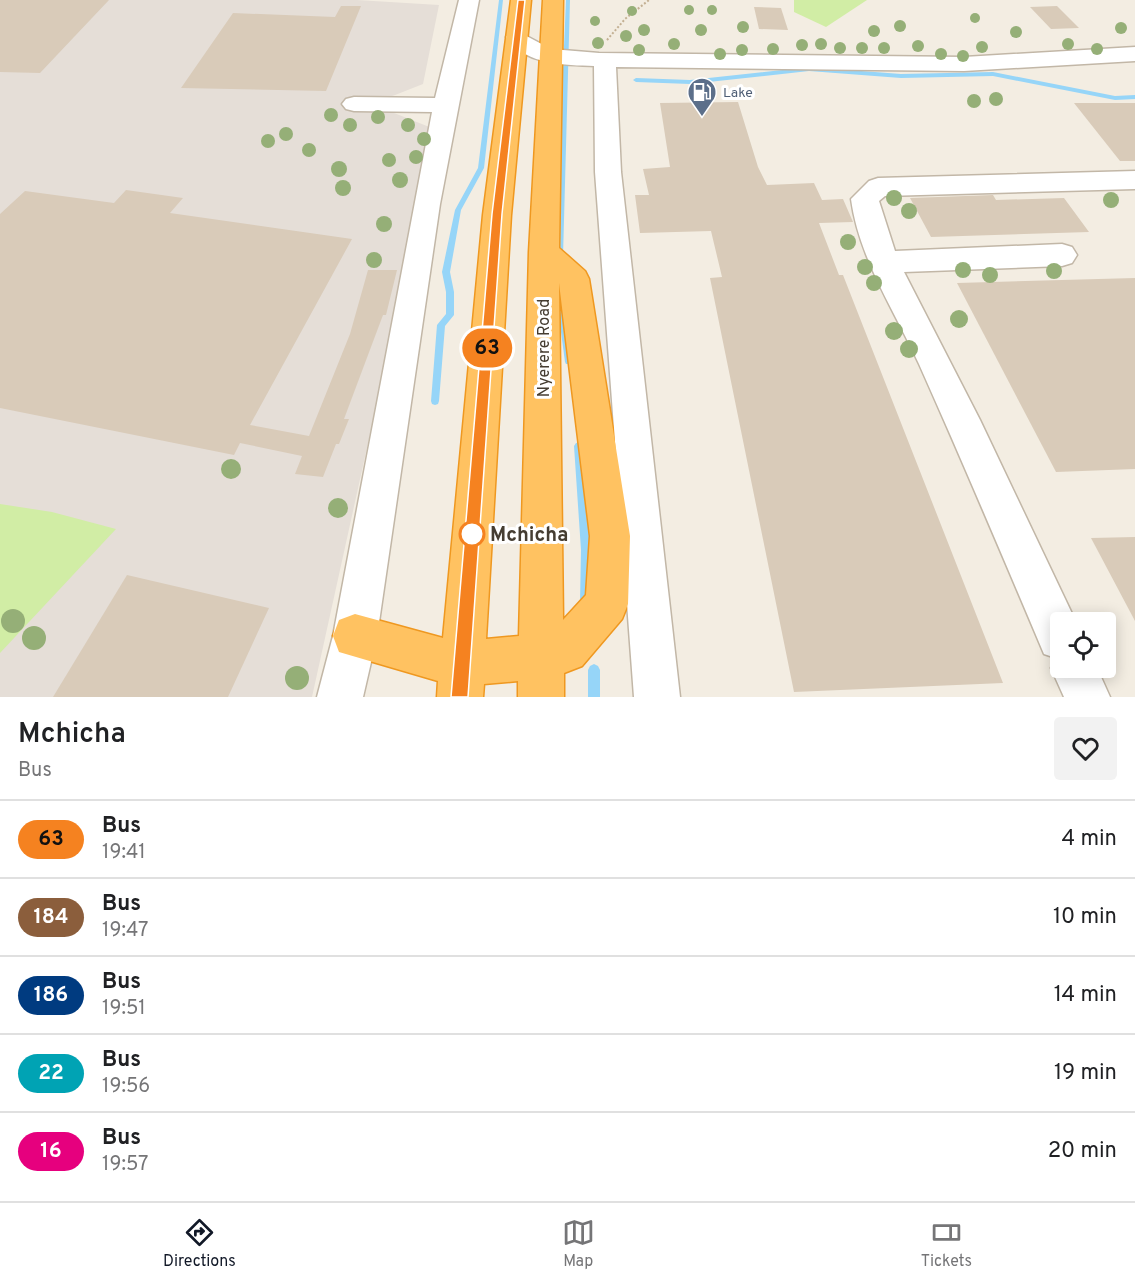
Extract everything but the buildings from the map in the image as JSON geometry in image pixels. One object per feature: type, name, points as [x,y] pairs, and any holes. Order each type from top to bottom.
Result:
[{"type":"highway","points":[[461,678],[497,214],[521,0]]},
{"type":"highway","name":"Nyerere Road","points":[[541,697],[544,252],[553,0]]},
{"type":"highway","points":[[461,678],[498,662],[566,650],[607,604],[610,536],[574,279],[544,252]]},
{"type":"highway","points":[[355,636],[446,661],[461,678]]},
{"type":"street","points":[[340,697],[355,636],[445,105],[469,0]]},
{"type":"street","points":[[517,37],[531,50],[550,55],[602,60],[964,64],[1135,54]]},
{"type":"street","points":[[602,60],[608,172],[657,697]]},
{"type":"street","points":[[354,104],[445,105]]},
{"type":"street","points":[[1050,616],[935,362],[886,262],[866,211],[866,199],[878,187],[1135,180]]},
{"type":"street","points":[[886,262],[1062,255]]},
{"type":"street","points":[[1078,678],[1087,697]]},
{"type":"path","points":[[602,60],[610,34],[649,0]]},
{"type":"shaded area","points":[[0,0],[357,0],[439,5],[423,84],[390,97],[389,111],[437,130],[312,697],[0,697]]},
{"type":"green space","points":[[794,0],[867,0],[826,27],[794,12]]},
{"type":"green space","points":[[0,504],[52,512],[116,529],[0,653]]},
{"type":"waterway","points":[[435,401],[441,325],[450,315],[450,292],[446,272],[458,210],[481,168],[501,0]]},
{"type":"waterway","points":[[559,257],[568,0]]},
{"type":"waterway","points":[[636,80],[690,82],[809,69],[901,76],[993,74],[1115,98],[1135,97]]},
{"type":"waterway","points":[[558,279],[569,362]]},
{"type":"waterway","points":[[579,446],[586,550],[585,603]]},
{"type":"waterway","points":[[594,670],[594,697]]},
{"type":"bus line","name":"63","points":[[460,697],[497,214],[521,0]]},
{"type":"place","name":"Lake","points":[[702,118]]},
{"type":"place","name":"Mchicha","points":[[472,534]]}]
